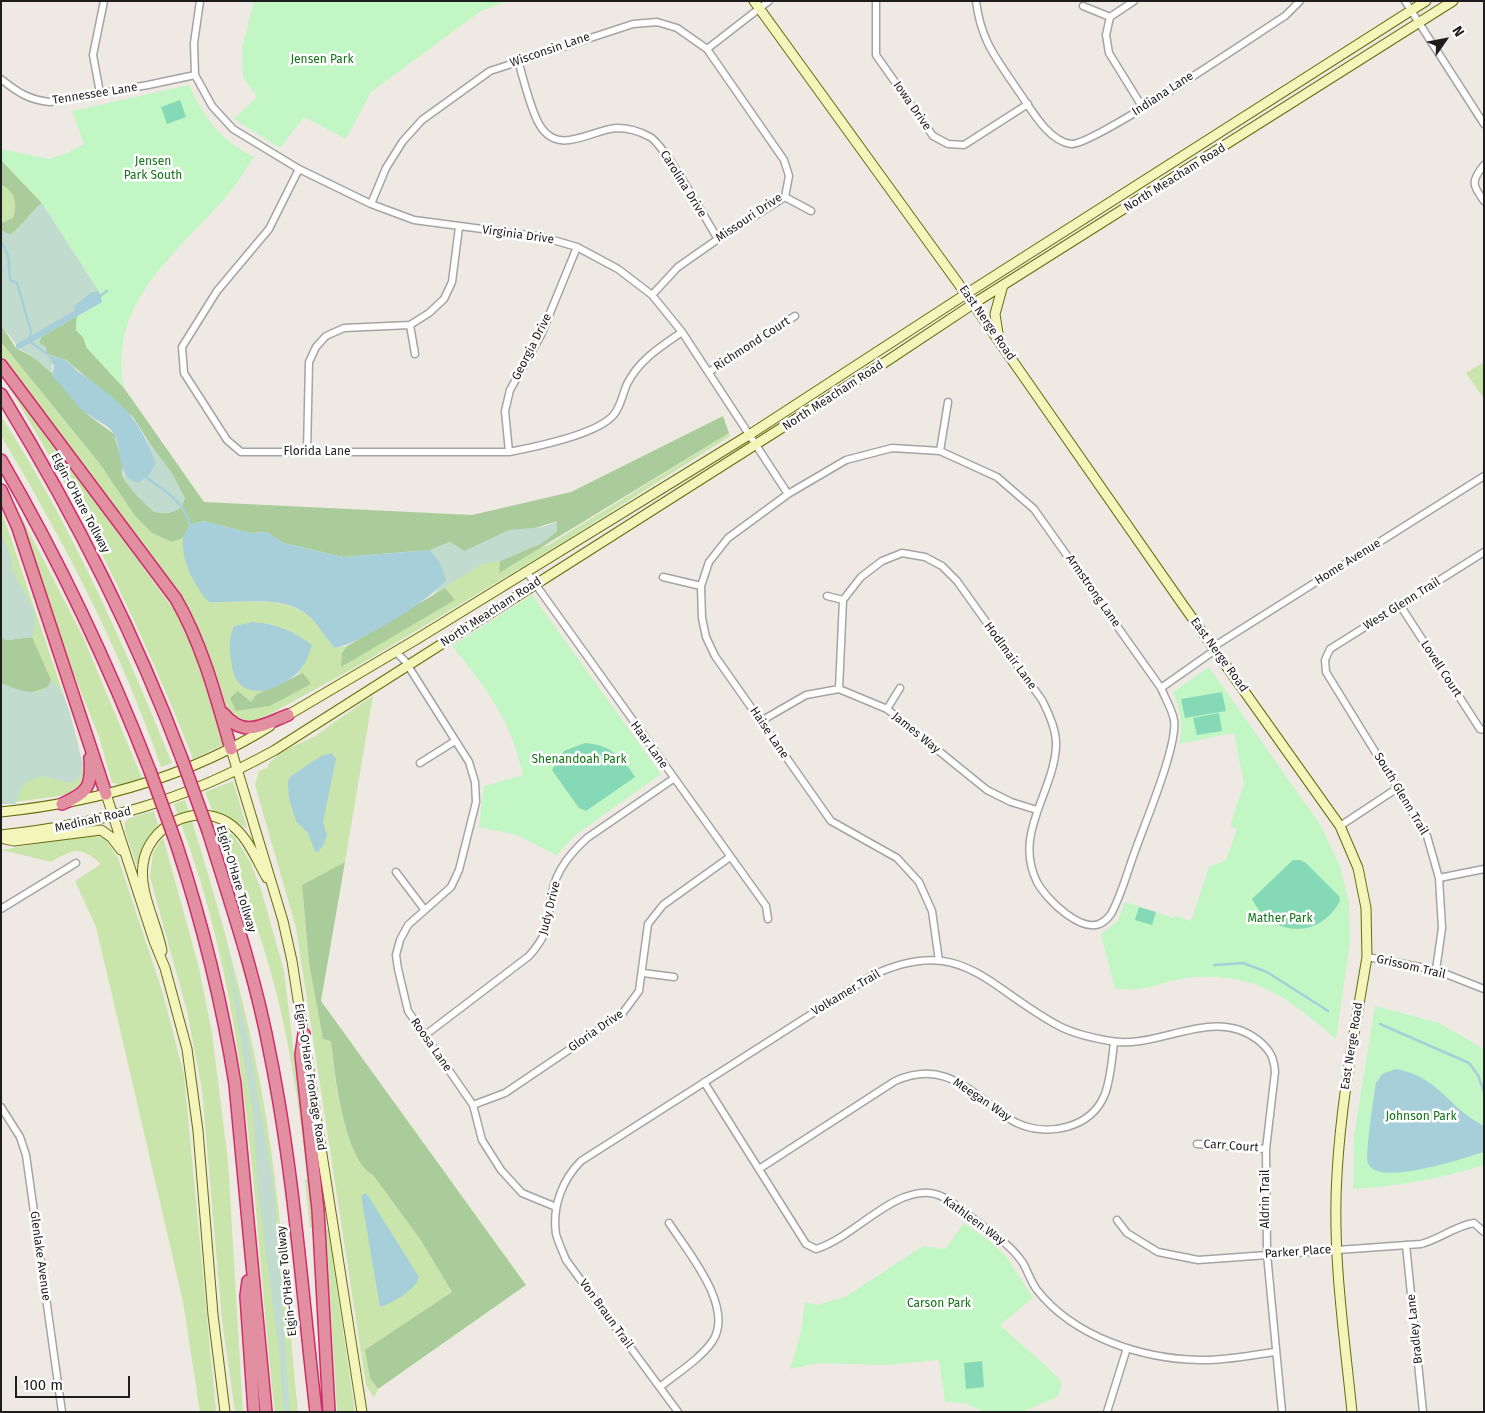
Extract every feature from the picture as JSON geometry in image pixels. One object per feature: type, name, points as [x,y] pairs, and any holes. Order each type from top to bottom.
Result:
[{"type":"highway","points":[[1,365],[176,598],[195,635],[231,749]]},
{"type":"highway","name":"Elgin-O'Hare Tollway","points":[[1,394],[45,466],[99,568],[140,654],[182,759],[208,832],[254,984],[270,1053],[282,1120],[316,1412]]},
{"type":"highway","points":[[1,460],[59,566],[92,634],[150,770],[176,843],[204,935],[227,1034],[235,1084],[266,1412]]},
{"type":"highway","points":[[1,490],[18,528],[106,794]]},
{"type":"highway","points":[[219,708],[236,726],[246,729],[288,715]]},
{"type":"highway","points":[[62,804],[84,792],[90,783],[89,743]]},
{"type":"highway","points":[[304,1034],[301,1055],[315,1168],[329,1412]]},
{"type":"highway","points":[[251,1265],[246,1296],[254,1412]]},
{"type":"main road","name":"North Meacham Road","points":[[203,762],[231,749],[395,651],[749,435],[966,294],[1426,1]]},
{"type":"main road","name":"North Meacham Road","points":[[210,784],[274,750],[1452,1]]},
{"type":"main road","name":"East Nerge Road","points":[[757,5],[966,294],[1340,826],[1358,868],[1366,908],[1366,957],[1342,1111],[1336,1189],[1337,1249],[1352,1412]]},
{"type":"main road","points":[[1000,342],[995,314],[1003,286]]},
{"type":"main road","name":"Elgin-O'Hare Frontage Road","points":[[231,749],[275,891],[292,961],[362,1412]]},
{"type":"main road","name":"Medinah Road","points":[[1,812],[62,804],[106,794],[157,779],[203,762]]},
{"type":"main road","name":"Medinah Road","points":[[1,837],[55,830],[114,817],[210,784]]},
{"type":"main road","points":[[106,794],[165,968],[187,1049],[194,1091],[213,1315],[225,1412]]},
{"type":"main road","points":[[165,968],[160,940],[142,876],[143,862],[148,848],[163,828],[184,818],[194,816],[207,815],[228,822],[248,844],[275,891]]},
{"type":"main road","points":[[1,837],[14,841],[101,830],[111,837],[126,857]]},
{"type":"street","points":[[100,94],[93,55],[104,1]]},
{"type":"street","points":[[195,75],[194,43],[200,1]]},
{"type":"street","points":[[707,49],[757,5],[769,1]]},
{"type":"street","name":"Iowa Drive","points":[[876,1],[876,55],[932,136],[948,144],[964,145],[1028,104]]},
{"type":"street","name":"Indiana Lane","points":[[976,1],[979,26],[988,47],[1028,104],[1053,134],[1072,144],[1095,137],[1142,108],[1285,16],[1300,1]]},
{"type":"street","points":[[1134,1],[1110,16],[1106,35],[1109,53],[1142,108]]},
{"type":"street","points":[[1406,1],[1484,124]]},
{"type":"street","points":[[1083,6],[1110,16]]},
{"type":"street","name":"Wisconsin Lane","points":[[371,204],[390,161],[402,142],[422,120],[490,71],[518,60],[633,24],[657,22],[677,28],[707,49]]},
{"type":"street","name":"Missouri Drive","points":[[652,294],[678,267],[718,239],[785,197],[789,176],[784,160],[707,49]]},
{"type":"street","name":"Carolina Drive","points":[[518,60],[539,123],[550,136],[571,141],[617,128],[634,130],[652,138],[664,152],[718,239]]},
{"type":"street","name":"Tennessee Lane","points":[[1,78],[20,94],[35,100],[50,102],[195,75]]},
{"type":"street","name":"Virginia Drive","points":[[195,75],[212,106],[233,129],[299,169],[371,204],[414,220],[543,237],[577,246],[618,268],[652,294],[682,332],[788,494]]},
{"type":"street","points":[[1484,165],[1475,176],[1474,188],[1484,201]]},
{"type":"street","name":"Florida Lane","points":[[299,169],[268,229],[217,290],[182,347],[184,373],[227,440],[241,452],[509,452],[542,445],[602,425],[615,413],[628,383],[644,359],[682,332]]},
{"type":"street","points":[[785,197],[811,211]]},
{"type":"street","points":[[307,452],[309,362],[316,347],[326,336],[344,328],[410,325],[429,313],[444,298],[452,282],[459,227]]},
{"type":"street","name":"Georgia Drive","points":[[509,452],[505,411],[510,390],[541,334],[577,246]]},
{"type":"street","name":"Richmond Court","points":[[709,372],[795,316]]},
{"type":"street","points":[[410,325],[415,354]]},
{"type":"street","points":[[940,451],[948,402]]},
{"type":"street","name":"Armstrong Lane","points":[[788,494],[846,460],[892,448],[940,451],[997,477],[1034,509],[1161,688],[1174,720],[1173,739],[1120,892],[1110,915],[1098,925]]},
{"type":"street","name":"Home Avenue","points":[[1161,688],[1214,649],[1484,476]]},
{"type":"street","name":"Haise Lane","points":[[788,494],[728,538],[709,562],[701,586],[702,618],[706,638],[715,656],[831,820],[897,858],[919,882],[932,911],[939,961]]},
{"type":"street","name":"West Glenn Trail","points":[[1325,660],[1330,649],[1484,552]]},
{"type":"street","name":"Hodlmair Lane","points":[[843,600],[860,577],[882,561],[902,553],[925,557],[942,566],[957,581],[1042,700],[1052,722],[1056,745],[1052,772],[1037,810],[1029,840],[1032,866],[1037,882],[1046,896],[1061,909],[1084,925],[1098,925]]},
{"type":"street","name":"Haar Lane","points":[[526,571],[766,906],[768,919]]},
{"type":"street","points":[[663,577],[701,586]]},
{"type":"street","points":[[761,721],[806,695],[839,689],[843,600],[827,596]]},
{"type":"street","name":"Lovell Court","points":[[1400,605],[1480,729],[1484,730]]},
{"type":"street","name":"Roosa Lane","points":[[395,651],[407,666],[469,762],[475,782],[476,802],[459,870],[450,887],[408,925],[400,940],[396,955],[408,1011],[473,1105],[482,1140],[501,1170],[522,1193],[556,1207]]},
{"type":"street","name":"South Glenn Trail","points":[[1325,660],[1326,672],[1399,787],[1427,836],[1439,878],[1442,928],[1436,970]]},
{"type":"street","points":[[887,709],[900,688]]},
{"type":"street","name":"James Way","points":[[839,689],[887,709],[987,790],[1011,802],[1037,810]]},
{"type":"street","points":[[420,763],[455,742]]},
{"type":"street","name":"Judy Drive","points":[[424,1036],[529,956],[542,942],[548,927],[552,891],[564,862],[576,848],[673,778]]},
{"type":"street","points":[[1340,826],[1399,787]]},
{"type":"street","name":"Gloria Drive","points":[[473,1105],[505,1093],[622,1014],[639,991],[643,973],[644,941],[648,924],[663,905],[730,857]]},
{"type":"street","points":[[1,909],[76,863]]},
{"type":"street","points":[[1439,878],[1484,869]]},
{"type":"street","points":[[396,872],[424,910]]},
{"type":"street","name":"Grissom Trail","points":[[1366,957],[1436,970],[1484,989]]},
{"type":"street","name":"Volkamer Trail","points":[[556,1207],[563,1184],[571,1171],[581,1161],[871,976],[894,965],[912,961],[939,961],[966,966],[990,979],[1060,1027],[1086,1036],[1114,1042],[1139,1040],[1208,1026],[1232,1028],[1253,1036],[1268,1048]]},
{"type":"street","points":[[643,973],[674,977]]},
{"type":"street","name":"Meegan Way","points":[[759,1169],[895,1082],[910,1075],[928,1072],[962,1084],[1015,1122],[1037,1130],[1057,1130],[1076,1124],[1091,1113],[1104,1096],[1110,1077],[1114,1042]]},
{"type":"street","name":"Aldrin Trail","points":[[1268,1048],[1274,1060],[1275,1072],[1266,1149],[1267,1254],[1282,1412]]},
{"type":"street","name":"Kathleen Way","points":[[704,1082],[806,1244],[816,1249],[829,1245],[893,1203],[913,1194],[931,1193],[949,1200],[1006,1244],[1022,1262],[1037,1290],[1076,1324],[1100,1338],[1127,1348],[1162,1357],[1201,1360],[1275,1352]]},
{"type":"street","name":"Glenlake Avenue","points":[[1,1107],[20,1137],[26,1155],[62,1412]]},
{"type":"street","name":"Carr Court","points":[[1197,1144],[1266,1149]]},
{"type":"street","name":"Von Braun Trail","points":[[556,1207],[556,1235],[566,1260],[678,1412]]},
{"type":"street","name":"Parker Place","points":[[1117,1220],[1127,1233],[1158,1252],[1198,1260],[1337,1249],[1406,1246],[1434,1240],[1462,1225],[1474,1223],[1484,1232]]},
{"type":"street","points":[[660,1387],[698,1357],[713,1340],[719,1315],[714,1296],[705,1279],[669,1223]]},
{"type":"street","name":"Bradley Lane","points":[[1406,1246],[1423,1412]]},
{"type":"street","points":[[1107,1412],[1127,1348]]},
{"type":"green space","name":"Jensen Park","points":[[254,1],[507,1],[481,11],[371,92],[346,139],[304,117],[280,148],[234,119],[257,97],[243,77],[242,48]]},
{"type":"green space","name":"Jensen Park South","points":[[189,85],[207,118],[223,136],[242,151],[254,157],[230,192],[152,279],[137,303],[126,328],[122,356],[124,388],[87,348],[83,337],[76,330],[77,316],[83,314],[101,295],[42,203],[1,160],[1,149],[49,159],[67,153],[84,144],[72,111]]},
{"type":"green space","points":[[180,100],[186,117],[167,124],[161,107]]},
{"type":"green space","points":[[1,160],[42,203],[10,235],[1,230],[1,223],[13,218],[15,203],[9,190],[1,185]]},
{"type":"green space","points":[[1,185],[13,194],[15,208],[13,218],[1,223]]},
{"type":"green space","points":[[42,203],[99,291],[92,292],[75,311],[16,344],[1,325],[1,230],[10,235]]},
{"type":"green space","points":[[77,316],[76,330],[83,337],[87,348],[124,388],[204,502],[472,515],[571,492],[723,416],[729,433],[499,573],[500,561],[540,544],[557,531],[557,521],[464,551],[450,542],[430,550],[343,557],[283,543],[267,532],[250,533],[203,521],[190,525],[183,538],[172,542],[152,533],[135,516],[100,464],[1,342],[1,325],[16,348],[33,357],[52,373],[88,415],[114,434],[123,466],[122,474],[126,482],[154,512],[169,513],[182,507],[184,498],[133,417],[66,360],[47,354],[39,343],[41,337]]},
{"type":"green space","points":[[41,337],[39,343],[46,347],[47,354],[52,360],[52,373],[20,349]]},
{"type":"green space","points":[[1,342],[100,464],[135,516],[152,533],[172,542],[183,538],[184,552],[209,602],[262,602],[289,606],[311,618],[335,648],[347,646],[342,653],[455,600],[445,589],[433,595],[440,589],[439,561],[430,550],[547,546],[729,433],[730,436],[554,548],[354,668],[261,719],[241,721],[233,716],[227,708],[204,640],[178,590],[1,355]],"holes":[[[305,664],[295,677],[303,673],[310,684],[270,706],[236,711],[274,688],[255,689],[245,686],[233,671]]]},
{"type":"green space","points":[[1484,362],[1484,399],[1466,373]]},
{"type":"green space","points":[[11,384],[179,617],[200,665],[225,743],[223,745],[193,759],[153,662],[109,568],[61,476],[8,386]]},
{"type":"green space","points":[[1,416],[50,499],[95,586],[135,674],[172,763],[161,767],[128,681],[90,597],[47,516],[1,436]]},
{"type":"green space","points":[[146,438],[172,473],[185,498],[182,507],[169,513],[154,512],[133,492],[125,480],[123,466],[127,475],[156,463]]},
{"type":"green space","points":[[1,509],[65,699],[84,772],[80,785],[66,795],[1,804],[1,683],[26,694],[32,637],[1,637]]},
{"type":"green space","points":[[22,518],[83,637],[142,778],[117,786],[116,783],[112,783],[99,737],[74,674],[19,519]]},
{"type":"green space","points":[[557,521],[557,531],[540,544],[500,561],[482,564],[433,595],[446,580],[439,561],[430,550],[450,542],[464,551],[509,530],[543,527]]},
{"type":"green space","points":[[1,532],[12,560],[12,570],[34,610],[35,626],[32,637],[7,640],[1,637]]},
{"type":"green space","points":[[445,588],[455,600],[341,667],[342,653],[347,646]]},
{"type":"green space","name":"Shenandoah Park","points":[[532,595],[661,774],[578,833],[556,855],[517,835],[479,827],[484,786],[523,775],[512,738],[496,706],[487,691],[452,646]]},
{"type":"green space","points":[[1,637],[7,640],[32,637],[51,680],[49,687],[26,694],[1,683]]},
{"type":"green space","name":"Mather Park","points":[[1209,667],[1321,826],[1340,866],[1349,902],[1350,942],[1336,1039],[1285,999],[1250,983],[1210,977],[1186,978],[1138,989],[1115,989],[1101,934],[1118,921],[1125,902],[1173,918],[1176,916],[1191,921],[1209,867],[1226,860],[1237,829],[1230,826],[1244,784],[1234,733],[1179,744],[1181,731],[1180,717],[1178,704],[1173,692]]},
{"type":"green space","points":[[303,673],[311,684],[270,706],[236,711],[230,698],[238,691],[251,702],[256,695]]},
{"type":"green space","points":[[51,680],[63,695],[72,719],[83,764],[81,774],[78,780],[73,782],[42,777],[35,779],[23,784],[15,804],[1,804],[1,683],[21,690],[36,692],[42,691],[47,687]]},
{"type":"green space","points":[[1222,692],[1226,711],[1185,718],[1181,699]]},
{"type":"green space","points":[[373,696],[345,862],[302,885],[309,963],[323,1039],[331,1040],[334,1072],[342,1114],[354,1152],[420,1239],[452,1292],[382,1339],[370,1378],[378,1389],[374,1398],[366,1385],[296,928],[255,785],[259,771],[267,768],[277,756],[312,738]]},
{"type":"green space","points":[[1219,713],[1222,731],[1197,735],[1193,718]]},
{"type":"green space","points":[[585,743],[602,746],[614,753],[625,763],[635,777],[586,811],[579,808],[552,770],[564,751]]},
{"type":"green space","points":[[233,781],[247,828],[213,812],[205,792]]},
{"type":"green space","points":[[185,800],[189,812],[178,815],[174,804]]},
{"type":"green space","points":[[154,811],[158,825],[143,845],[137,866],[125,831],[125,822],[129,818]]},
{"type":"green space","points":[[192,821],[229,948],[259,1077],[278,1202],[298,1412],[275,1412],[254,1189],[236,1042],[223,969],[205,896],[181,824]]},
{"type":"green space","points":[[219,825],[235,837],[250,862],[261,889],[284,971],[296,1072],[304,1112],[312,1228],[310,1228],[301,1126],[283,1021],[259,932]]},
{"type":"green space","points":[[89,835],[105,838],[118,858],[163,994],[184,1075],[216,1412],[200,1412],[183,1302],[96,927],[75,881],[101,864],[88,854],[77,851],[66,854],[51,862],[1,850]]},
{"type":"green space","points":[[163,837],[199,968],[212,1033],[228,1161],[243,1412],[235,1412],[222,1320],[202,1089],[187,1011],[150,877],[153,853]]},
{"type":"green space","points":[[1293,860],[1300,860],[1306,863],[1339,896],[1340,901],[1331,914],[1308,928],[1283,927],[1271,921],[1261,912],[1252,899]]},
{"type":"green space","points":[[345,862],[321,1001],[526,1285],[378,1389],[370,1378],[365,1350],[452,1292],[420,1239],[373,1175],[363,1166],[355,1152],[342,1114],[331,1041],[323,1039],[309,963],[302,885]]},
{"type":"green space","points":[[1139,907],[1156,912],[1152,925],[1135,920]]},
{"type":"green space","points":[[224,940],[249,1043],[274,1188],[290,1412],[284,1412],[278,1345],[258,1192],[253,1112]]},
{"type":"green space","name":"Johnson Park","points":[[1375,1006],[1439,1023],[1484,1049],[1484,1165],[1419,1181],[1353,1189],[1354,1136]]},
{"type":"green space","name":"Carson Park","points":[[964,1223],[1005,1255],[1033,1298],[1000,1325],[1048,1367],[1062,1383],[1058,1396],[1023,1412],[985,1412],[964,1403],[945,1402],[939,1360],[885,1365],[818,1363],[790,1369],[801,1332],[805,1302],[817,1305],[845,1297],[923,1246],[945,1249]]},
{"type":"green space","points":[[326,1229],[328,1229],[355,1412],[337,1412]]},
{"type":"green space","points":[[982,1361],[984,1387],[966,1389],[964,1363]]},
{"type":"water","points":[[99,291],[102,302],[20,349],[16,348],[16,344],[74,311],[75,305],[92,292]]},
{"type":"water","points":[[47,354],[67,361],[78,372],[117,401],[135,421],[156,463],[149,475],[138,483],[131,480],[123,469],[112,431],[79,406],[52,376],[54,366]]},
{"type":"water","points":[[203,521],[250,533],[267,532],[283,543],[343,557],[430,550],[439,561],[446,580],[426,598],[394,620],[346,645],[335,648],[311,618],[289,605],[262,601],[209,602],[190,573],[183,547],[183,537],[190,525]]},
{"type":"water","points":[[253,622],[270,624],[284,629],[312,645],[306,661],[300,670],[285,682],[267,690],[258,691],[241,685],[235,677],[232,667],[230,643],[234,626]]},
{"type":"water","points":[[332,753],[336,759],[323,822],[327,835],[324,844],[318,852],[315,851],[308,833],[296,821],[289,799],[288,781],[291,776],[321,756]]},
{"type":"water","points":[[1396,1069],[1411,1073],[1434,1086],[1461,1111],[1484,1126],[1484,1152],[1422,1169],[1387,1173],[1374,1170],[1368,1163],[1367,1158],[1376,1083],[1382,1074]]},
{"type":"water","points":[[367,1194],[419,1277],[409,1291],[380,1307],[361,1196]]},
{"type":"waterway","points":[[1,241],[8,255],[10,280],[17,283],[31,331],[29,341],[47,354]]},
{"type":"waterway","points":[[100,296],[107,291]]},
{"type":"waterway","points":[[146,477],[178,503],[187,516],[190,525]]},
{"type":"waterway","points":[[1214,965],[1243,963],[1267,972],[1328,1011]]},
{"type":"waterway","points":[[1380,1024],[1469,1063],[1478,1075],[1484,1092]]}]
